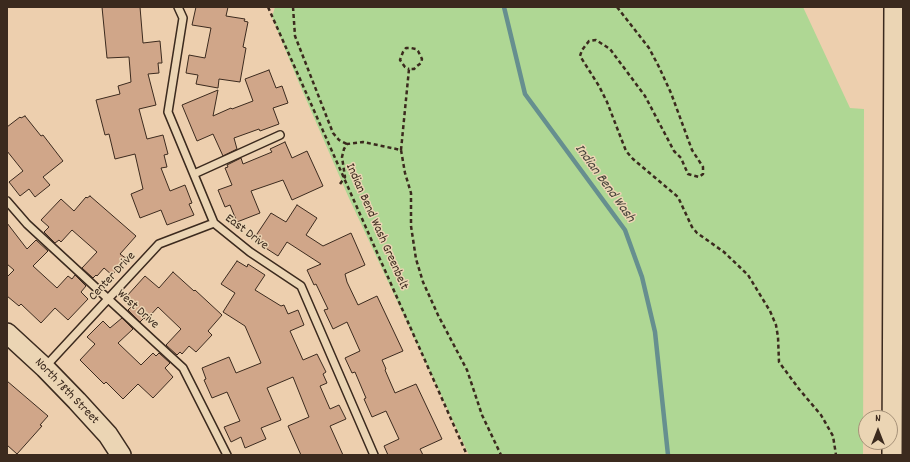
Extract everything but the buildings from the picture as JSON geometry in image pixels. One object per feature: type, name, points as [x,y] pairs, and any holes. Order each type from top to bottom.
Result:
[{"type":"main road","points":[[892,455],[894,7]]},
{"type":"main road","name":"North 78th Street","points":[[7,333],[45,368],[77,401],[108,435],[121,455]]},
{"type":"lane","name":"East Drive","points":[[178,7],[183,18],[168,112],[214,223],[250,252],[301,286],[374,455]]},
{"type":"lane","points":[[194,174],[280,135]]},
{"type":"lane","name":"West Drive","points":[[7,201],[27,224],[183,368],[227,455]]},
{"type":"lane","name":"Center Drive","points":[[45,368],[159,244],[214,223]]},
{"type":"path","name":"Indian Bend Wash Greenbelt","points":[[268,7],[467,455]]},
{"type":"path","points":[[294,7],[295,36],[333,133],[339,140],[347,144],[363,142],[401,150]]},
{"type":"path","points":[[617,7],[649,48],[659,67],[671,93],[692,150],[704,167],[703,174],[698,177],[688,174],[681,158],[674,151],[645,96],[610,48],[596,40],[589,41],[582,50],[580,56],[599,86],[625,147],[633,159],[678,197],[696,233],[724,252],[748,275],[770,311],[776,325],[779,362],[821,415],[832,436],[836,455]]},
{"type":"path","points":[[406,48],[416,49],[422,59],[418,66],[414,69],[409,69],[405,67],[400,60],[406,48]]},
{"type":"path","points":[[409,69],[401,150],[405,173],[411,193],[411,226],[416,259],[423,282],[438,315],[467,370],[482,415],[501,455]]},
{"type":"path","points":[[340,184],[345,177],[342,157],[347,144]]},
{"type":"green space","points":[[275,7],[803,7],[850,108],[864,109],[863,410],[858,410],[858,450],[863,450],[863,455],[469,455],[348,196],[272,17]]},
{"type":"waterway","name":"Indian Bend Wash","points":[[504,7],[525,94],[625,230],[642,277],[655,332],[668,455]]}]
